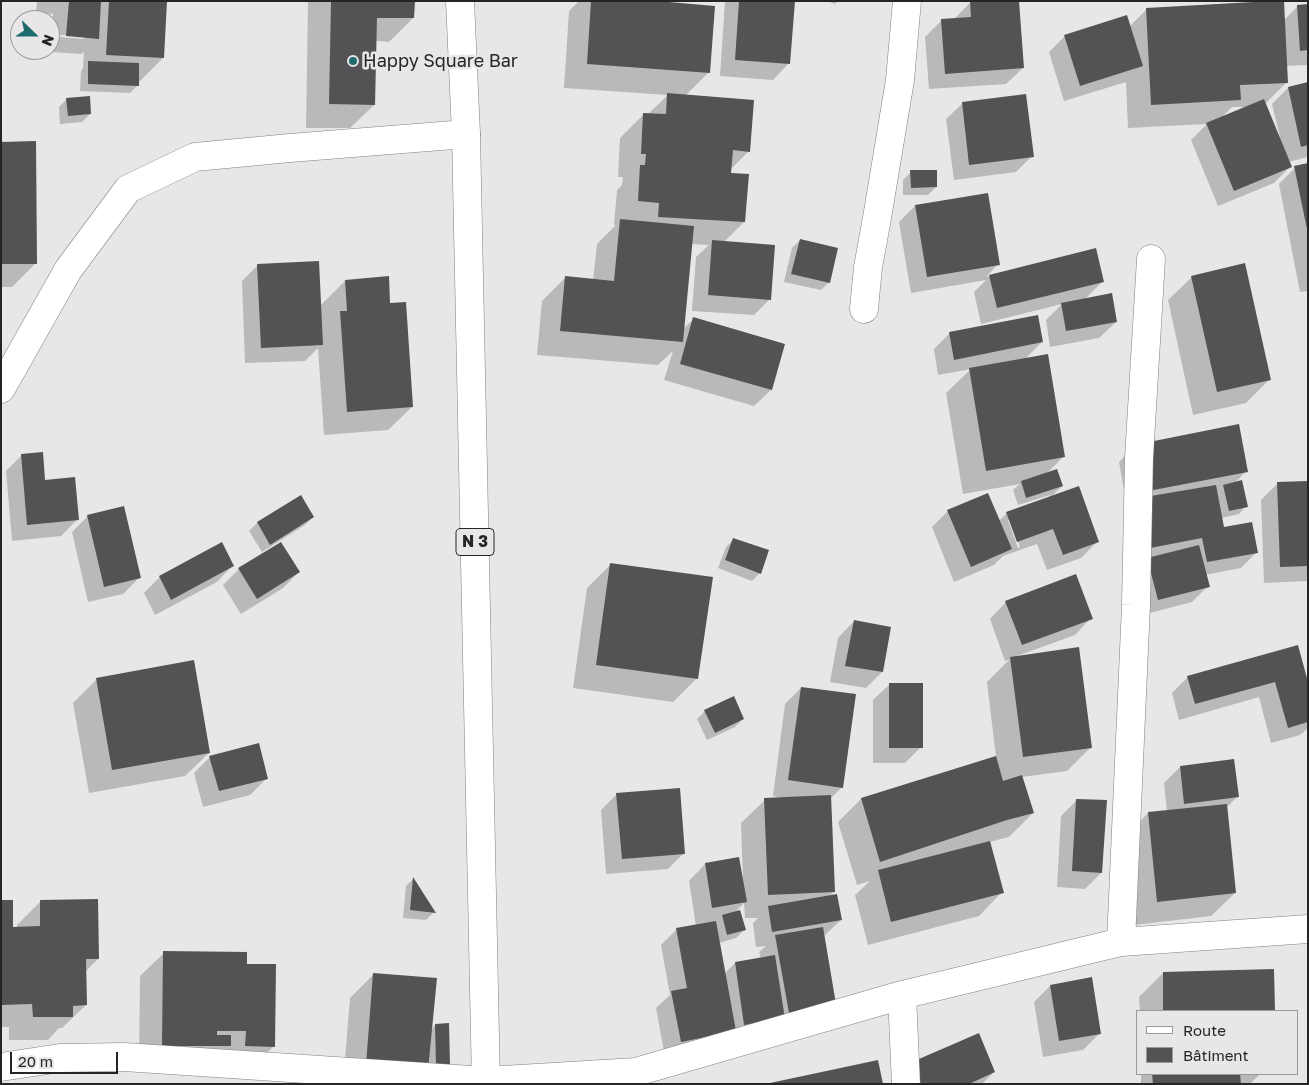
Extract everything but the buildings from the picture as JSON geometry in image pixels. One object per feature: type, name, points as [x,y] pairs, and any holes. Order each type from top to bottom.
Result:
[{"type":"main road","name":"N 3","points":[[460,1],[466,134],[486,1082]]},
{"type":"main road","points":[[864,309],[868,267],[900,80],[907,1]]},
{"type":"main road","points":[[1,388],[68,270],[128,189],[195,157],[466,134]]},
{"type":"main road","points":[[1120,942],[1135,615],[1139,458],[1151,259]]},
{"type":"main road","points":[[1,1067],[60,1058],[124,1057],[486,1082],[636,1072],[902,995],[1120,942],[1308,929]]},
{"type":"main road","points":[[902,995],[906,1084]]},
{"type":"place","name":"Happy Square Bar","points":[[353,61]]}]
